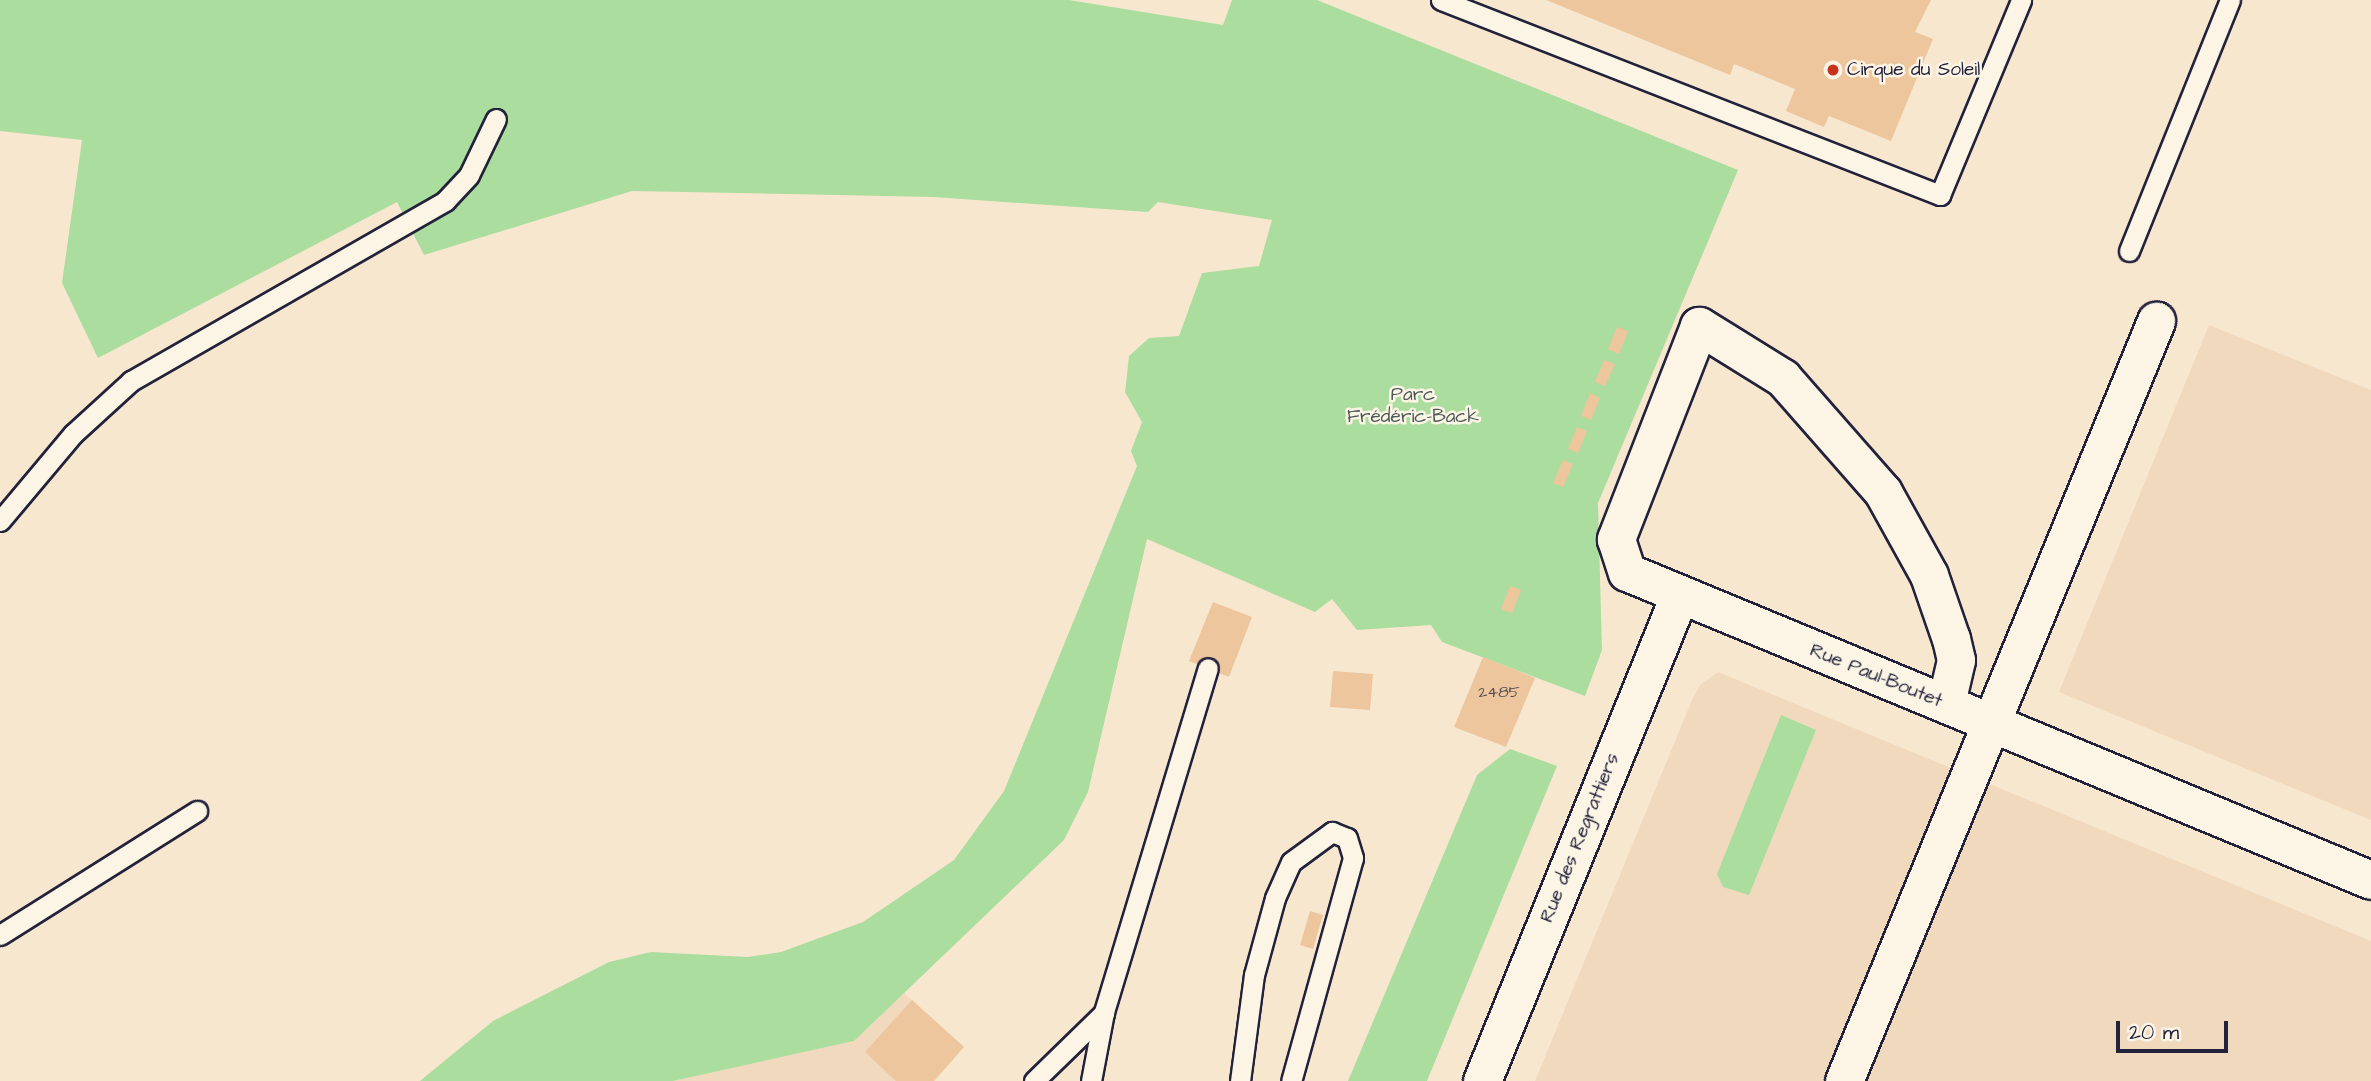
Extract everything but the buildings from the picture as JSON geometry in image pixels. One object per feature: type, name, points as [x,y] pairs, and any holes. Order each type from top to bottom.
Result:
[{"type":"street","points":[[1844,1081],[2156,321]]},
{"type":"street","name":"Rue Paul-Boutet","points":[[1946,704],[1956,660],[1951,639],[1929,575],[1883,492],[1783,378],[1699,326],[1616,539],[1627,572],[1679,596],[2371,880]]},
{"type":"street","name":"Rue des Regrattiers","points":[[1482,1081],[1679,596]]},
{"type":"lane","points":[[1441,0],[1940,195],[2021,0]]},
{"type":"lane","points":[[2129,251],[2230,0]]},
{"type":"lane","points":[[0,521],[73,434],[131,381],[445,201],[469,175],[496,119]]},
{"type":"lane","points":[[1091,1081],[1104,1012],[1208,668]]},
{"type":"lane","points":[[0,935],[197,811]]},
{"type":"lane","points":[[1240,1081],[1254,975],[1275,898],[1291,862],[1332,832],[1347,838],[1353,858],[1291,1081]]},
{"type":"lane","points":[[1034,1081],[1104,1012]]},
{"type":"shaded area","points":[[2209,325],[2371,390],[2371,820],[2059,692]]},
{"type":"shaded area","points":[[1718,672],[2371,941],[2371,1081],[1535,1081],[1692,700],[1700,685]]},
{"type":"shaded area","points":[[904,993],[964,1047],[934,1081],[673,1081],[854,1041]]},
{"type":"green space","name":"Parc Frédéric-Back","points":[[0,0],[1069,0],[1223,25],[1232,0],[1317,0],[1738,170],[1598,503],[1602,650],[1585,696],[1442,642],[1431,625],[1357,630],[1332,599],[1315,612],[1147,539],[1088,792],[1064,840],[854,1041],[673,1081],[420,1081],[493,1021],[609,962],[651,952],[748,957],[781,952],[863,922],[954,860],[1004,791],[1137,466],[1131,451],[1142,422],[1125,392],[1129,356],[1149,338],[1179,336],[1202,273],[1259,266],[1272,220],[1158,202],[1148,212],[934,197],[632,191],[424,255],[397,202],[98,358],[62,283],[82,140],[0,131]]},
{"type":"green space","points":[[1781,715],[1816,730],[1749,895],[1723,887],[1717,874]]},
{"type":"green space","points":[[1510,749],[1557,766],[1427,1081],[1348,1081],[1477,775]]},
{"type":"place","name":"Cirque du Soleil","points":[[1833,70]]}]
